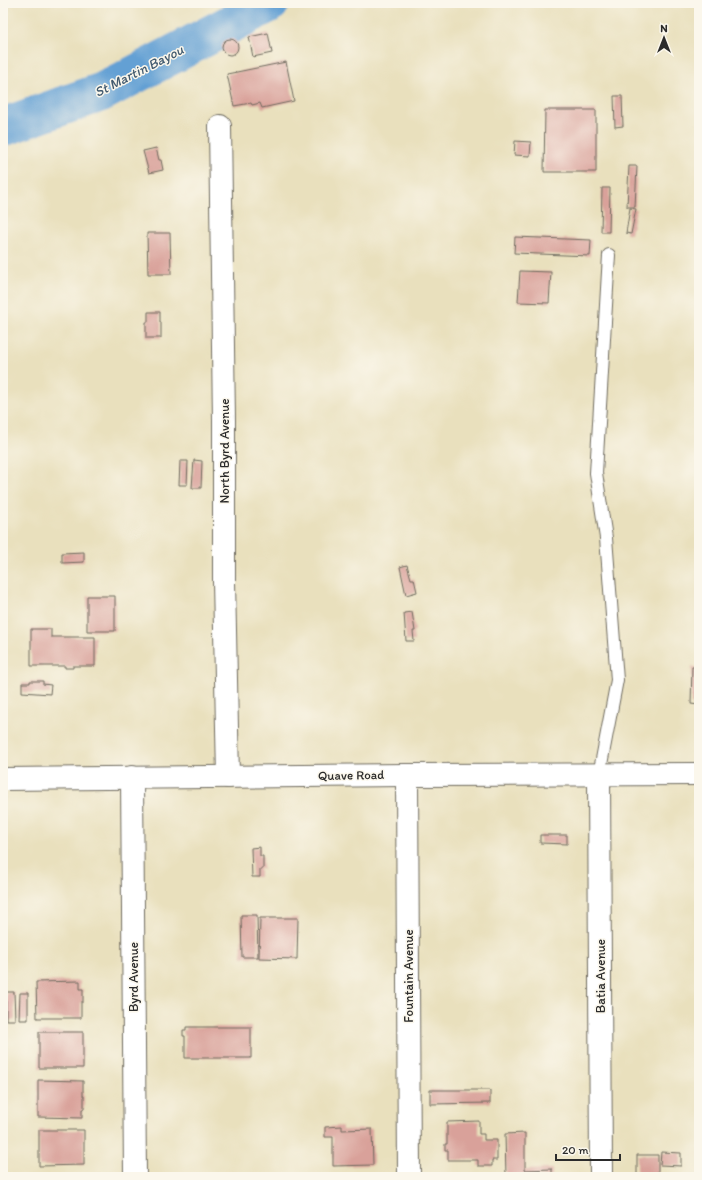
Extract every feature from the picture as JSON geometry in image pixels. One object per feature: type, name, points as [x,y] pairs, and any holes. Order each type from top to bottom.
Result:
[{"type":"street","name":"North Byrd Avenue","points":[[220,126],[224,420],[224,581],[228,777]]},
{"type":"street","name":"Quave Road","points":[[3,779],[699,774]]},
{"type":"street","name":"Fountain Avenue","points":[[407,775],[409,1177]]},
{"type":"street","name":"Batia Avenue","points":[[599,775],[601,1177]]},
{"type":"street","name":"Byrd Avenue","points":[[132,777],[135,1177]]},
{"type":"lane","points":[[599,775],[617,680],[606,538],[596,473],[609,255]]},
{"type":"building","points":[[268,33],[272,53],[253,57],[249,37]]},
{"type":"building","points":[[227,39],[233,39],[238,44],[236,53],[233,55],[227,55],[222,50],[222,44]]},
{"type":"building","points":[[286,62],[294,101],[262,108],[260,103],[234,106],[227,74]]},
{"type":"building","points":[[614,96],[622,96],[623,126],[615,127]]},
{"type":"building","points":[[545,110],[596,110],[596,172],[544,172]]},
{"type":"building","points":[[515,141],[531,142],[530,156],[514,155]]},
{"type":"building","points":[[156,148],[163,170],[149,173],[143,151]]},
{"type":"building","points":[[629,166],[637,166],[635,207],[627,207]]},
{"type":"building","points":[[602,188],[610,188],[609,232],[601,232]]},
{"type":"building","points":[[630,208],[636,209],[631,234],[626,233]]},
{"type":"building","points":[[147,233],[170,233],[171,274],[148,274]]},
{"type":"building","points":[[515,237],[591,240],[590,256],[514,253]]},
{"type":"building","points":[[520,271],[551,272],[549,303],[518,302]]},
{"type":"building","points":[[148,312],[160,312],[161,338],[146,338],[146,322],[148,322]]},
{"type":"building","points":[[194,460],[202,461],[201,488],[192,488]]},
{"type":"building","points":[[180,461],[188,461],[187,485],[179,485]]},
{"type":"building","points":[[84,552],[84,562],[62,563],[62,553]]},
{"type":"building","points":[[407,565],[411,579],[414,579],[417,592],[406,595],[400,567]]},
{"type":"building","points":[[87,596],[115,596],[115,631],[87,631]]},
{"type":"building","points":[[412,612],[415,631],[413,631],[414,641],[406,641],[404,613]]},
{"type":"building","points":[[31,629],[51,629],[51,637],[95,637],[95,666],[73,666],[73,668],[65,668],[65,666],[31,666]]},
{"type":"building","points":[[692,667],[699,667],[699,705],[691,704]]},
{"type":"building","points":[[30,681],[43,681],[43,684],[51,685],[50,694],[22,692],[22,683],[30,683]]},
{"type":"building","points":[[540,835],[567,835],[567,844],[540,843]]},
{"type":"building","points":[[260,847],[260,856],[263,856],[263,869],[260,869],[260,877],[252,877],[251,848]]},
{"type":"building","points":[[241,915],[257,915],[258,957],[242,957]]},
{"type":"building","points":[[260,918],[298,918],[297,959],[259,958]]},
{"type":"building","points":[[80,981],[80,989],[83,989],[81,1018],[37,1018],[36,982]]},
{"type":"building","points":[[6,992],[14,992],[15,1020],[6,1020]]},
{"type":"building","points":[[20,993],[28,993],[28,1020],[19,1020]]},
{"type":"building","points":[[186,1027],[251,1027],[251,1058],[185,1058],[185,1036],[183,1036],[183,1030],[186,1030]]},
{"type":"building","points":[[39,1032],[83,1032],[83,1068],[39,1068]]},
{"type":"building","points":[[38,1080],[83,1081],[84,1109],[82,1109],[82,1118],[38,1117]]},
{"type":"building","points":[[430,1090],[490,1090],[490,1103],[430,1104]]},
{"type":"building","points":[[479,1121],[479,1134],[484,1134],[484,1140],[497,1140],[497,1160],[492,1160],[492,1166],[478,1166],[478,1160],[448,1160],[448,1150],[445,1150],[445,1144],[447,1144],[447,1122]]},
{"type":"building","points":[[342,1126],[342,1130],[372,1129],[373,1165],[333,1166],[333,1137],[325,1137],[325,1127]]},
{"type":"building","points":[[39,1130],[84,1130],[84,1165],[39,1166]]},
{"type":"building","points":[[525,1133],[525,1170],[552,1169],[552,1177],[506,1177],[505,1134]]},
{"type":"building","points":[[661,1152],[681,1153],[681,1166],[660,1165]]},
{"type":"building","points":[[637,1155],[658,1155],[658,1177],[637,1177]]},
{"type":"waterway","name":"St Martin Bayou","points":[[3,127],[102,92],[270,3]]}]
